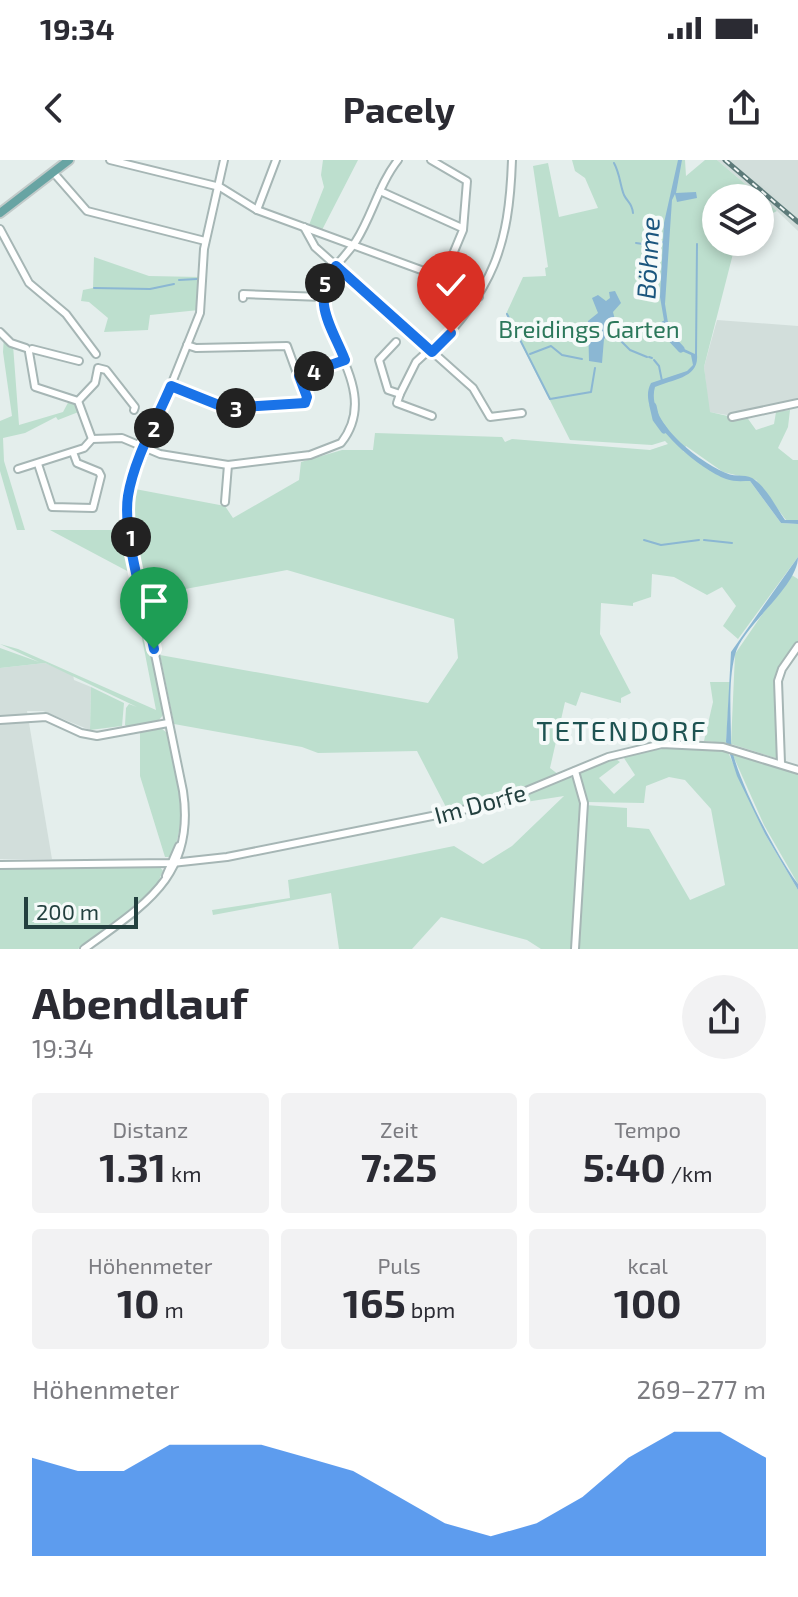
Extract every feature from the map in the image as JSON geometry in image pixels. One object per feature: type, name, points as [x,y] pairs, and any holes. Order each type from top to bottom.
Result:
[{"type":"main road","points":[[0,213],[69,160]]},
{"type":"street","points":[[110,160],[220,187],[257,210],[443,278],[479,297]]},
{"type":"street","points":[[84,949],[145,903],[175,862],[180,847],[185,803],[127,514],[131,487],[201,307],[205,241],[224,160]]},
{"type":"street","points":[[257,210],[276,160]]},
{"type":"street","points":[[92,439],[119,438],[160,454],[228,465],[310,455],[344,440],[353,413],[353,390],[322,297],[325,282],[354,244],[398,160]]},
{"type":"street","points":[[431,160],[467,181],[462,228],[443,278]]},
{"type":"street","points":[[432,416],[397,403],[416,362],[431,351],[479,297],[505,237],[512,160]]},
{"type":"street","points":[[53,172],[87,211],[205,241]]},
{"type":"street","points":[[380,191],[462,228]]},
{"type":"street","points":[[304,227],[313,245],[473,388],[490,417],[522,413]]},
{"type":"street","points":[[0,229],[29,283],[66,314],[96,354]]},
{"type":"street","points":[[243,298],[243,294],[322,297]]},
{"type":"street","points":[[0,332],[11,343],[29,350],[79,361]]},
{"type":"street","points":[[396,342],[379,360],[388,390],[400,394]]},
{"type":"street","points":[[171,386],[226,408],[303,404],[307,401],[289,349],[284,345],[198,348],[187,345]]},
{"type":"street","points":[[29,350],[35,387],[78,401]]},
{"type":"street","points":[[299,376],[345,360]]},
{"type":"street","points":[[78,401],[95,383],[98,368],[109,373],[134,410]]},
{"type":"street","points":[[78,401],[92,439]]},
{"type":"street","points":[[732,417],[798,403]]},
{"type":"street","points":[[18,469],[73,452],[87,446],[92,439]]},
{"type":"street","points":[[38,464],[52,507],[93,508],[101,476],[99,472],[77,463],[73,452]]},
{"type":"street","points":[[225,502],[228,465]]},
{"type":"street","points":[[781,763],[778,681],[782,669],[798,646]]},
{"type":"street","points":[[0,720],[46,717],[81,733],[97,736],[168,723]]},
{"type":"street","name":"Im Dorfe","points":[[0,865],[161,863],[227,857],[497,803],[618,754],[646,746],[676,743],[723,747],[798,770]]},
{"type":"street","points":[[575,771],[584,803],[575,949]]},
{"type":"street","points":[[180,847],[187,862]]},
{"type":"street","points":[[161,863],[166,876]]},
{"type":"shaded area","points":[[717,160],[798,160],[798,231],[774,208],[774,184],[745,184]]},
{"type":"shaded area","points":[[717,320],[798,326],[798,400],[727,415],[709,412],[704,367]]},
{"type":"shaded area","points":[[45,663],[91,687],[90,730],[43,711],[27,711],[52,859],[0,859],[0,668]]},
{"type":"green space","points":[[323,160],[358,160],[322,230],[309,225],[324,187],[321,175]]},
{"type":"green space","name":"Breidings Garten","points":[[572,160],[685,160],[686,176],[705,160],[717,160],[745,184],[702,184],[702,256],[732,256],[704,367],[710,412],[732,417],[746,416],[756,430],[774,424],[776,412],[790,410],[788,427],[778,448],[793,460],[798,460],[798,520],[786,520],[756,480],[723,472],[686,446],[683,451],[724,478],[750,481],[781,523],[798,524],[798,557],[738,639],[723,626],[736,606],[722,587],[707,595],[674,577],[652,574],[651,597],[633,603],[633,606],[601,603],[600,634],[631,693],[621,698],[621,703],[581,692],[576,706],[565,702],[550,768],[559,775],[497,799],[447,809],[417,751],[318,753],[302,747],[174,724],[160,655],[428,703],[458,658],[454,619],[287,570],[148,596],[131,509],[135,489],[225,506],[233,518],[299,480],[301,462],[342,450],[373,450],[375,433],[502,437],[505,442],[512,439],[650,450],[668,444],[665,441],[652,445],[570,440],[506,314],[523,277],[546,276],[545,268],[548,267],[533,166],[548,163],[559,217],[598,208],[585,178],[575,171]]},
{"type":"green space","points":[[94,257],[149,276],[200,277],[199,310],[150,315],[148,330],[104,332],[108,318],[89,302],[81,301],[83,290],[93,288]]},
{"type":"green space","points":[[4,336],[13,345],[19,425],[63,412],[70,399],[81,411],[58,420],[56,417],[25,433],[3,438],[4,461],[25,530],[17,530],[0,471],[0,421],[12,416],[3,352]]},
{"type":"green space","points":[[50,530],[127,530],[163,715],[159,720],[129,728],[125,725],[126,708],[129,704],[137,707],[45,663],[0,668],[0,648],[39,662],[0,644],[18,649],[156,710],[129,572]]},
{"type":"green space","points":[[790,574],[798,579],[798,643],[779,667],[774,682],[779,759],[731,744],[735,654]]},
{"type":"green space","points":[[710,682],[730,682],[726,743],[704,741],[713,702]]},
{"type":"green space","points":[[91,687],[124,703],[122,726],[90,730]]},
{"type":"green space","points":[[161,728],[167,733],[180,795],[180,826],[171,857],[165,857],[140,776],[140,732]]},
{"type":"green space","points":[[676,747],[727,750],[765,834],[798,890],[798,949],[541,949],[527,940],[441,917],[412,949],[339,949],[331,893],[213,915],[212,910],[290,898],[288,880],[454,846],[483,864],[512,846],[564,796],[500,806],[570,777],[577,780],[585,805],[627,808],[627,827],[649,829],[690,900],[725,885],[711,809],[685,780],[669,777],[646,786],[644,803],[587,802],[580,778],[581,771],[613,757],[620,762],[599,778],[614,794],[635,775],[622,755]]},
{"type":"green space","points":[[731,751],[798,773],[798,884],[764,825]]},
{"type":"green space","points":[[160,867],[163,871],[155,889],[144,900],[78,949],[0,949],[0,869]]},
{"type":"water","points":[[678,160],[682,160],[676,193],[696,192],[697,198],[677,202],[675,194],[672,200],[665,304],[669,329],[680,347],[697,355],[697,363],[684,377],[655,387],[654,400],[658,413],[689,450],[726,473],[752,478],[768,494],[785,520],[798,520],[798,524],[781,523],[750,481],[726,479],[700,464],[672,440],[651,411],[648,396],[651,383],[687,371],[693,365],[691,355],[677,349],[666,332],[660,297],[664,223]]},
{"type":"water","points":[[615,291],[621,303],[613,312],[617,328],[604,339],[602,363],[589,361],[588,321],[598,313],[592,298],[598,295],[606,301],[610,298],[609,292]]},
{"type":"water","points":[[798,557],[789,581],[740,644],[733,665],[730,698],[731,742],[740,774],[769,836],[798,884],[798,890],[765,834],[737,776],[726,742],[731,652]]},
{"type":"waterway","points":[[614,163],[633,213]]},
{"type":"waterway","points":[[647,243],[666,242]]},
{"type":"waterway","points":[[636,243],[643,244]]},
{"type":"waterway","points":[[696,355],[697,244]]},
{"type":"waterway","points":[[179,280],[197,279]]},
{"type":"waterway","points":[[94,288],[150,289],[174,284]]},
{"type":"waterway","points":[[507,314],[550,399],[591,392],[595,368]]},
{"type":"waterway","name":"Böhme","points":[[665,324],[667,334],[681,349]]},
{"type":"waterway","points":[[608,339],[621,341],[630,350],[647,357]]},
{"type":"waterway","points":[[530,354],[551,346],[562,355],[582,359]]},
{"type":"waterway","points":[[654,360],[659,366],[662,381]]},
{"type":"waterway","name":"Böhme","points":[[653,406],[656,419],[664,430]]},
{"type":"waterway","points":[[644,540],[661,545],[699,540]]},
{"type":"waterway","points":[[704,540],[732,543]]},
{"type":"railway","points":[[725,160],[798,222]]},
{"type":"district","name":"TETENDORF","points":[[622,730]]},
{"type":"route","points":[[154,649],[127,514],[133,480],[171,386],[226,408],[305,403],[307,397],[299,376],[345,360],[322,294],[325,282],[336,266],[432,352],[451,333]]}]
